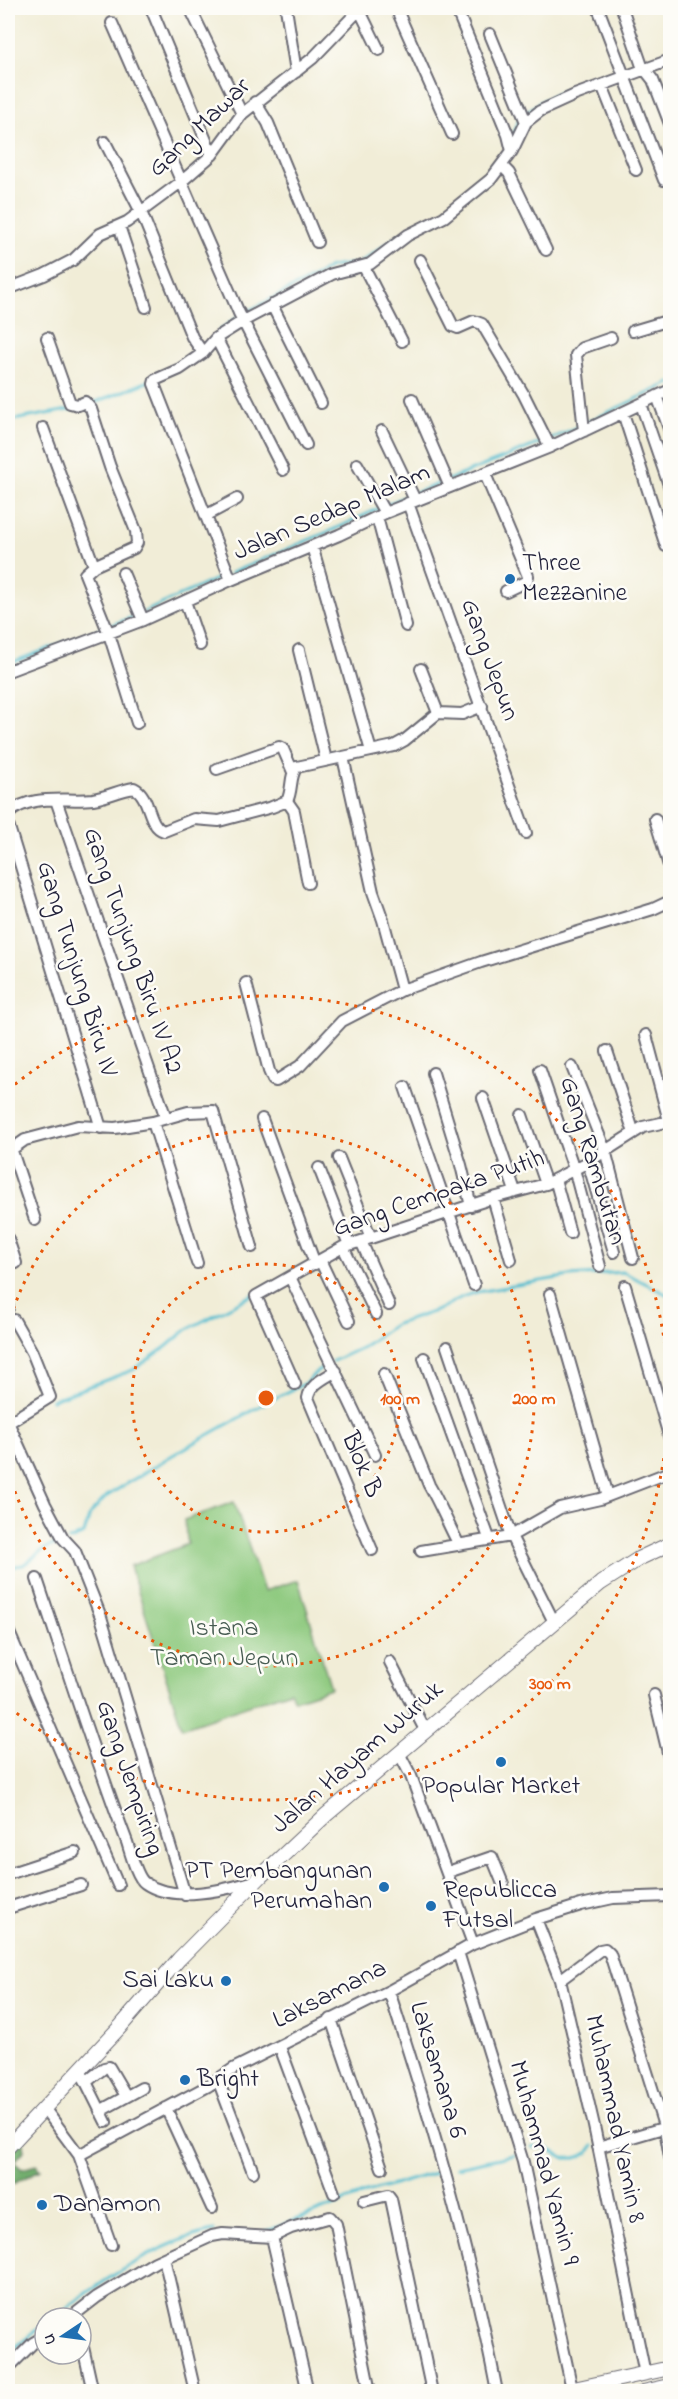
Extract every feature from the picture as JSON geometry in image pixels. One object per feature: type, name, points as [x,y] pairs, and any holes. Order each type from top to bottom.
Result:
[{"type":"main road","name":"Jalan Hayam Wuruk","points":[[8,2147],[79,2068],[120,2027],[179,1959],[255,1881],[326,1815],[601,1583],[627,1566],[670,1544]]},
{"type":"main road","points":[[566,2390],[670,2368]]},
{"type":"main road","points":[[637,2391],[639,2375]]},
{"type":"main road","points":[[649,2391],[670,2386]]},
{"type":"street","points":[[151,8],[212,155]]},
{"type":"street","points":[[190,8],[242,114]]},
{"type":"street","points":[[286,8],[296,72]]},
{"type":"street","points":[[360,8],[379,50]]},
{"type":"street","name":"Gang Mawar","points":[[8,289],[73,260],[100,234],[119,226],[141,212],[181,182],[212,155],[242,114],[313,58],[360,8]]},
{"type":"street","points":[[396,8],[452,134]]},
{"type":"street","points":[[456,8],[510,144]]},
{"type":"street","points":[[598,8],[664,180]]},
{"type":"street","points":[[622,8],[642,66],[653,80],[670,124]]},
{"type":"street","points":[[112,23],[241,317],[306,445]]},
{"type":"street","points":[[490,34],[523,117]]},
{"type":"street","points":[[229,575],[154,384],[159,378],[180,369],[200,349],[241,317],[272,305],[344,269],[364,267],[408,235],[444,217],[491,179],[502,166],[523,117],[602,85],[622,73],[670,60]]},
{"type":"street","points":[[602,85],[636,170]]},
{"type":"street","points":[[255,102],[268,123],[317,243]]},
{"type":"street","points":[[105,142],[141,212],[200,349]]},
{"type":"street","points":[[502,166],[509,173],[546,250]]},
{"type":"street","points":[[119,226],[146,307]]},
{"type":"street","points":[[420,260],[453,326],[458,328],[474,321],[482,324],[524,395],[547,442]]},
{"type":"street","points":[[364,267],[402,342]]},
{"type":"street","points":[[272,305],[321,403]]},
{"type":"street","points":[[633,331],[670,320]]},
{"type":"street","points":[[47,338],[70,403],[89,406],[137,539],[134,548],[94,566],[85,574],[107,629],[137,723]]},
{"type":"street","points":[[216,338],[283,470]]},
{"type":"street","points":[[583,425],[576,355],[582,348],[611,338]]},
{"type":"street","name":"Jalan Sedap Malam","points":[[8,671],[140,615],[185,601],[229,575],[312,546],[381,511],[448,482],[485,474],[583,425],[623,413],[670,390]]},
{"type":"street","points":[[657,396],[670,431]]},
{"type":"street","points":[[412,399],[448,482]]},
{"type":"street","points":[[641,404],[670,488]]},
{"type":"street","points":[[623,413],[666,546]]},
{"type":"street","points":[[43,428],[94,566]]},
{"type":"street","name":"Gang Jepun","points":[[382,431],[412,498],[526,833]]},
{"type":"street","points":[[357,464],[381,511],[406,626]]},
{"type":"street","points":[[485,474],[528,576],[527,581],[506,591]]},
{"type":"street","points":[[207,515],[237,499]]},
{"type":"street","points":[[312,546],[371,751]]},
{"type":"street","points":[[123,573],[140,615]]},
{"type":"street","points":[[185,601],[200,645]]},
{"type":"street","points":[[299,650],[326,760]]},
{"type":"street","points":[[421,669],[438,713]]},
{"type":"street","points":[[293,772],[297,767],[394,746],[405,740],[438,713],[462,714],[482,706]]},
{"type":"street","points":[[8,814],[30,802],[95,798],[134,788],[141,791],[157,827],[164,831],[194,819],[219,821],[272,807],[287,801],[290,795],[293,772],[284,749],[279,747],[217,769]]},
{"type":"street","points":[[343,757],[373,892],[402,990]]},
{"type":"street","name":"Gang Tunjung Biru IV A2","points":[[56,800],[166,1118]]},
{"type":"street","points":[[287,801],[294,811],[308,883]]},
{"type":"street","points":[[656,819],[670,869]]},
{"type":"street","name":"Gang Tunjung Biru IV","points":[[8,824],[101,1128]]},
{"type":"street","points":[[246,983],[269,1071],[271,1077],[276,1081],[300,1066],[342,1021],[402,990],[595,925],[652,909],[670,901]]},
{"type":"street","points":[[646,1035],[670,1121]]},
{"type":"street","points":[[607,1051],[634,1133]]},
{"type":"street","points":[[572,1067],[605,1150],[633,1258]]},
{"type":"street","name":"Gang Rambutan","points":[[540,1070],[574,1169],[600,1266]]},
{"type":"street","points":[[433,1073],[471,1206]]},
{"type":"street","points":[[405,1087],[474,1286]]},
{"type":"street","points":[[483,1098],[515,1191]]},
{"type":"street","points":[[35,1220],[9,1150],[26,1140],[66,1129],[88,1126],[115,1128],[153,1122],[188,1112],[213,1111],[252,1247]]},
{"type":"street","points":[[522,1115],[570,1233]]},
{"type":"street","points":[[262,1119],[318,1262],[349,1321]]},
{"type":"street","name":"Gang Cempaka Putih","points":[[295,1384],[256,1297],[346,1246],[550,1181],[588,1162],[649,1125],[670,1121]]},
{"type":"street","points":[[153,1122],[196,1263]]},
{"type":"street","points":[[339,1158],[389,1305]]},
{"type":"street","points":[[588,1162],[614,1251]]},
{"type":"street","points":[[319,1168],[346,1246],[376,1314]]},
{"type":"street","points":[[493,1198],[511,1260]]},
{"type":"street","points":[[8,1239],[16,1263]]},
{"type":"street","points":[[290,1277],[375,1455]]},
{"type":"street","points":[[625,1286],[670,1439]]},
{"type":"street","points":[[550,1294],[608,1496]]},
{"type":"street","points":[[14,1320],[32,1352],[50,1397],[8,1422],[65,1541],[75,1551],[101,1617],[185,1895]]},
{"type":"street","points":[[447,1347],[511,1536],[554,1622]]},
{"type":"street","points":[[424,1358],[489,1538]]},
{"type":"street","name":"Blok B","points":[[333,1365],[309,1391],[308,1398],[372,1550]]},
{"type":"street","points":[[384,1374],[429,1485],[437,1496],[446,1521],[458,1543]]},
{"type":"street","points":[[421,1551],[458,1543],[511,1536],[560,1508],[608,1496],[670,1472]]},
{"type":"street","name":"Gang Jempiring","points":[[37,1579],[114,1808],[141,1880],[153,1887],[185,1895],[255,1881]]},
{"type":"street","points":[[8,1630],[118,1885]]},
{"type":"street","points":[[390,1662],[425,1730]]},
{"type":"street","points":[[654,1695],[670,1761]]},
{"type":"street","points":[[399,1753],[408,1770],[448,1872],[472,1944]]},
{"type":"street","points":[[8,1874],[75,1852]]},
{"type":"street","points":[[448,1872],[492,1857],[503,1884]]},
{"type":"street","points":[[8,1908],[81,1885]]},
{"type":"street","name":"Laksamana","points":[[79,2155],[218,2080],[233,2069],[389,1991],[472,1944],[536,1919],[613,1898],[670,1900]]},
{"type":"street","name":"Muhammad Yamin 8","points":[[536,1919],[560,1980],[598,2147],[639,2375]]},
{"type":"street","points":[[560,1980],[600,1950],[605,1950],[610,1954],[668,2128],[670,2157]]},
{"type":"street","name":"Muhammad Yamin 9","points":[[458,1952],[523,2162],[566,2390]]},
{"type":"street","name":"Laksamana 6","points":[[389,1991],[448,2182],[478,2299],[497,2391]]},
{"type":"street","points":[[331,2019],[382,2168]]},
{"type":"street","points":[[280,2047],[334,2193]]},
{"type":"street","points":[[86,2082],[104,2068],[109,2067],[126,2096]]},
{"type":"street","points":[[79,2068],[106,2122]]},
{"type":"street","points":[[218,2080],[253,2172]]},
{"type":"street","points":[[100,2111],[142,2088]]},
{"type":"street","points":[[44,2108],[79,2155],[111,2245]]},
{"type":"street","points":[[165,2108],[212,2208]]},
{"type":"street","points":[[598,2147],[668,2128]]},
{"type":"street","points":[[364,2201],[388,2194],[391,2199],[432,2391]]},
{"type":"street","points":[[86,2306],[97,2297],[164,2258],[212,2236],[223,2234],[272,2237],[291,2228],[330,2217],[336,2224],[370,2391]]},
{"type":"street","points":[[272,2237],[308,2391]]},
{"type":"street","points":[[164,2258],[195,2391]]},
{"type":"street","points":[[8,2368],[33,2343]]},
{"type":"street","points":[[87,2366],[93,2391]]},
{"type":"green space","name":"Istana Taman Jepun","points":[[234,1502],[264,1591],[298,1580],[331,1688],[294,1700],[290,1691],[182,1728],[130,1566],[188,1544],[184,1520]]},
{"type":"green space","points":[[22,2138],[24,2151],[14,2162],[22,2169],[36,2165],[40,2170],[13,2184],[8,2181],[8,2149]]},
{"type":"waterway","points":[[645,64],[670,54]]},
{"type":"waterway","points":[[625,71],[639,66]]},
{"type":"waterway","points":[[513,136],[521,114],[564,91],[619,73]]},
{"type":"waterway","points":[[361,262],[400,235]]},
{"type":"waterway","points":[[220,330],[242,314],[330,267],[352,264]]},
{"type":"waterway","points":[[91,404],[152,380]]},
{"type":"waterway","points":[[549,440],[670,383]]},
{"type":"waterway","points":[[8,421],[74,409]]},
{"type":"waterway","points":[[415,493],[543,442]]},
{"type":"waterway","points":[[385,505],[409,495]]},
{"type":"waterway","points":[[231,573],[379,508]]},
{"type":"waterway","points":[[144,612],[225,575]]},
{"type":"waterway","points":[[8,664],[138,615]]},
{"type":"waterway","points":[[333,1361],[361,1348],[394,1325],[438,1310],[477,1292],[570,1276],[623,1272],[670,1296]]},
{"type":"waterway","points":[[52,1400],[133,1370],[186,1330],[254,1294]]},
{"type":"waterway","points":[[69,1540],[84,1534],[90,1514],[107,1496],[171,1456],[267,1402],[306,1383],[327,1364]]},
{"type":"waterway","points":[[8,1573],[15,1566],[23,1565],[46,1548],[62,1542]]},
{"type":"waterway","points":[[532,2147],[547,2148],[565,2158],[576,2158],[588,2153],[593,2146]]},
{"type":"waterway","points":[[457,2167],[514,2155]]},
{"type":"waterway","points":[[265,2232],[366,2193],[441,2171]]},
{"type":"waterway","points":[[69,2306],[109,2278],[150,2254],[193,2236],[214,2231]]},
{"type":"waterway","points":[[8,2353],[33,2333]]},
{"type":"place","name":"Three Mezzanine","points":[[510,579]]},
{"type":"place","name":"Popular Market","points":[[501,1762]]},
{"type":"place","name":"PT Pembangunan Perumahan","points":[[384,1887]]},
{"type":"place","name":"Republicca Futsal","points":[[431,1906]]},
{"type":"place","name":"Sai Laku","points":[[226,1981]]},
{"type":"place","name":"Bright","points":[[185,2080]]},
{"type":"place","name":"Danamon","points":[[42,2205]]}]
